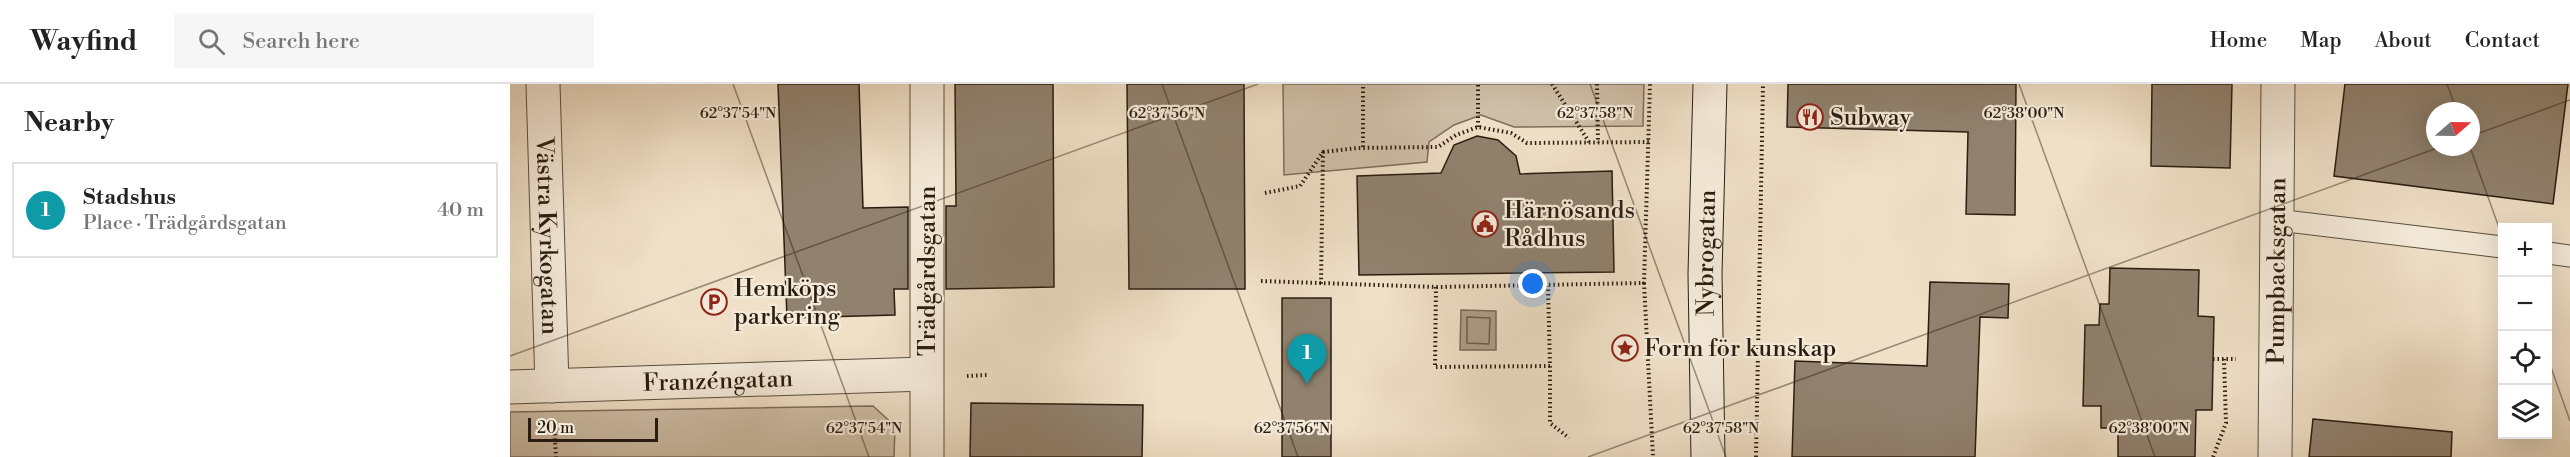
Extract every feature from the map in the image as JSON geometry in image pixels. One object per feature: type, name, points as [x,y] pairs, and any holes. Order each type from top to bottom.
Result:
[{"type":"street","name":"Västra Kyrkogatan","points":[[543,84],[552,386]]},
{"type":"street","name":"Trädgårdsgatan","points":[[927,84],[927,457]]},
{"type":"street","name":"Nybrogatan","points":[[1708,457],[1705,274],[1710,84]]},
{"type":"street","name":"Pumpbacksgatan","points":[[2275,457],[2278,84]]},
{"type":"street","name":"Franzéngatan","points":[[510,387],[926,374]]},
{"type":"lane","points":[[2278,220],[2498,247]]},
{"type":"lane","points":[[2552,254],[2570,256]]},
{"type":"path","points":[[1363,84],[1363,147]]},
{"type":"path","points":[[1478,84],[1478,127]]},
{"type":"path","points":[[1552,84],[1589,143]]},
{"type":"path","points":[[1597,84],[1598,143]]},
{"type":"path","points":[[1650,84],[1644,283],[1653,457]]},
{"type":"path","points":[[1756,457],[1763,84]]},
{"type":"path","points":[[1265,193],[1300,186],[1323,152],[1363,147],[1438,147],[1456,135],[1478,127],[1510,134],[1527,143],[1649,142]]},
{"type":"path","points":[[1321,284],[1323,152]]},
{"type":"path","points":[[1261,281],[1436,287],[1644,283]]},
{"type":"path","points":[[1548,286],[1550,423],[1569,438]]},
{"type":"path","points":[[1436,287],[1435,367],[1550,366]]},
{"type":"path","points":[[2213,359],[2241,359]]},
{"type":"path","points":[[2213,457],[2226,423],[2224,359]]},
{"type":"path","points":[[554,425],[556,457]]},
{"type":"shaded area","points":[[1283,84],[1644,84],[1643,126],[1514,127],[1481,115],[1454,125],[1429,142],[1427,162],[1284,175]]},
{"type":"shaded area","points":[[873,406],[895,426],[894,457],[510,457],[510,412]]},
{"type":"water","points":[[1461,310],[1496,311],[1496,350],[1460,350]]},
{"type":"building","points":[[778,84],[859,84],[863,208],[908,207],[908,289],[894,289],[895,315],[787,318]]},
{"type":"building","points":[[955,84],[1053,84],[1054,287],[946,289],[946,206],[956,206]]},
{"type":"building","points":[[1127,84],[1244,84],[1245,289],[1129,289]]},
{"type":"building","points":[[1788,84],[2016,84],[2015,215],[1966,214],[1968,132],[1787,127]]},
{"type":"building","points":[[2152,84],[2232,84],[2230,168],[2151,166]]},
{"type":"building","points":[[2345,84],[2568,84],[2553,204],[2334,176]]},
{"type":"building","name":"Härnösands Rådhus","points":[[1477,136],[1498,140],[1516,156],[1520,174],[1612,171],[1614,272],[1359,275],[1357,176],[1441,173],[1454,145]]},
{"type":"building","points":[[2110,268],[2199,270],[2198,316],[2214,317],[2212,410],[2196,410],[2195,457],[2118,457],[2118,428],[2101,428],[2101,406],[2083,406],[2085,325],[2099,325],[2100,304],[2109,304]]},
{"type":"building","points":[[1930,282],[2009,284],[2008,318],[1980,317],[1975,457],[1792,457],[1795,361],[1927,366]]},
{"type":"building","points":[[1282,298],[1331,298],[1331,457],[1282,457]]},
{"type":"building","points":[[971,403],[1143,405],[1142,457],[970,457]]},
{"type":"building","points":[[2313,419],[2452,432],[2451,457],[2309,457]]},
{"type":"place","name":"Subway","points":[[1810,117]]},
{"type":"place","name":"Härnösands Rådhus","points":[[1485,224]]},
{"type":"place","name":"Hemköps parkering","points":[[714,302]]},
{"type":"place","name":"Form för kunskap","points":[[1625,348]]},
{"type":"place","name":"Stadshus","points":[[1307,384]]}]
